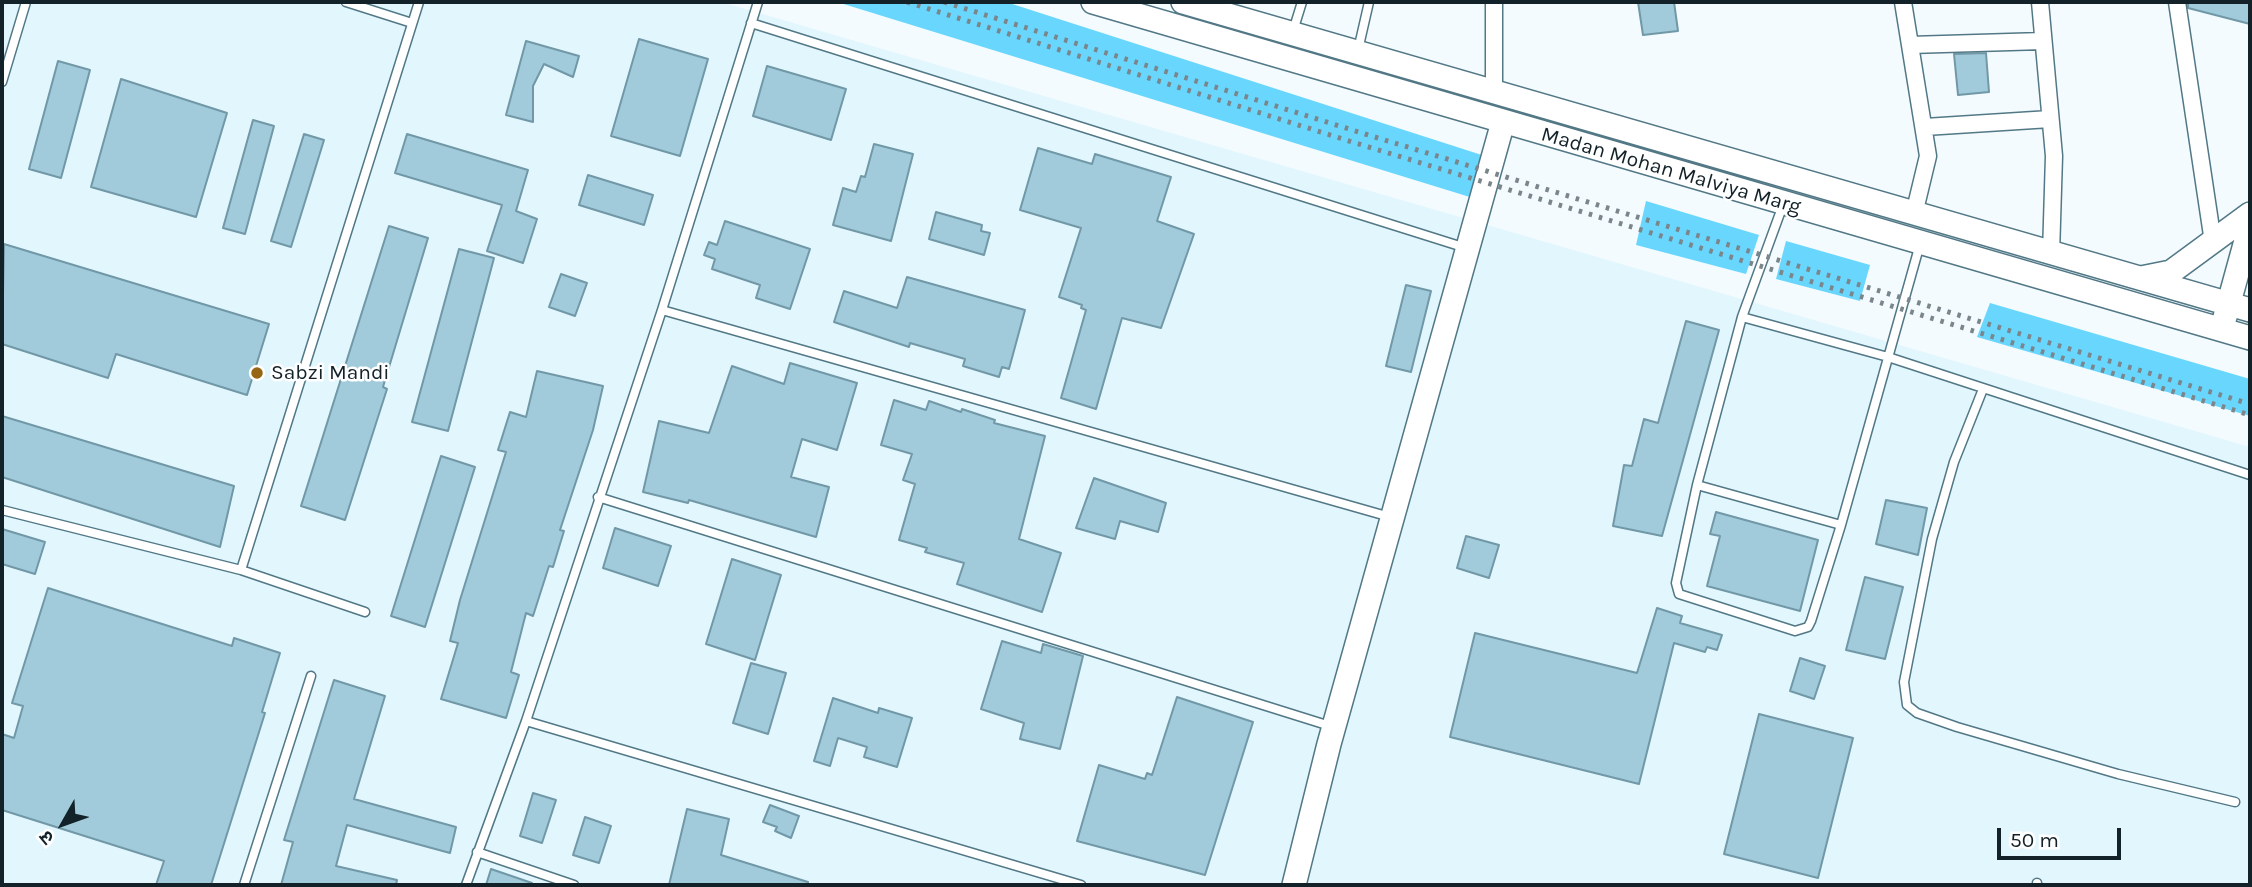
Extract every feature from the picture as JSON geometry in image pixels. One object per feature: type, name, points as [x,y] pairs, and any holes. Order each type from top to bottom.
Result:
[{"type":"main road","name":"Madan Mohan Malviya Marg","points":[[1093,2],[2250,338]]},
{"type":"main road","name":"Madan Mohan Malviya Marg","points":[[1184,2],[2240,307]]},
{"type":"main road","points":[[1294,885],[1334,728],[1503,122]]},
{"type":"main road","points":[[2138,279],[2171,272],[2250,214]]},
{"type":"main road","points":[[2222,330],[2240,307],[2250,226]]},
{"type":"street","points":[[1494,2],[1494,92]]},
{"type":"street","points":[[1903,2],[1928,156],[1914,214]]},
{"type":"street","points":[[2040,2],[2055,187],[2051,254]]},
{"type":"street","points":[[2177,2],[2213,242]]},
{"type":"street","points":[[1910,44],[2043,41]]},
{"type":"street","points":[[1925,128],[2050,119]]},
{"type":"lane","points":[[2,82],[26,2]]},
{"type":"lane","points":[[346,2],[412,23]]},
{"type":"lane","points":[[241,570],[419,2]]},
{"type":"lane","points":[[466,885],[526,722],[598,497],[662,310],[758,2]]},
{"type":"lane","points":[[1293,33],[1302,2]]},
{"type":"lane","points":[[1357,52],[1369,2]]},
{"type":"lane","points":[[751,23],[1468,249]]},
{"type":"lane","points":[[1784,204],[1742,317],[1697,485],[1676,583],[1679,594],[1795,631],[1808,627],[1811,621],[1841,525],[1920,244]]},
{"type":"lane","points":[[662,310],[1392,518]]},
{"type":"lane","points":[[1742,317],[1888,358],[2250,475]]},
{"type":"lane","points":[[1983,389],[1954,462],[1932,539],[1904,682],[1907,705],[1917,713],[1957,727],[2118,774],[2235,802]]},
{"type":"lane","points":[[1697,485],[1841,525]]},
{"type":"lane","points":[[598,497],[1334,728]]},
{"type":"lane","points":[[2,510],[241,570],[365,612]]},
{"type":"lane","points":[[244,885],[311,676]]},
{"type":"lane","points":[[526,722],[1081,885]]},
{"type":"lane","points":[[477,852],[573,885]]},
{"type":"shaded area","points":[[2,2],[721,2],[2250,447],[2250,885],[2,885]]},
{"type":"shaded area","points":[[837,2],[1006,2],[1488,157],[1473,198]]},
{"type":"shaded area","points":[[1646,201],[1759,235],[1746,274],[1636,245]]},
{"type":"shaded area","points":[[1786,241],[1870,265],[1860,301],[1776,279]]},
{"type":"shaded area","points":[[1990,303],[2250,379],[2250,416],[1977,337]]},
{"type":"building","points":[[1638,2],[1674,2],[1678,31],[1643,35]]},
{"type":"building","points":[[2188,2],[2250,2],[2250,24],[2188,8]]},
{"type":"building","points":[[639,39],[708,59],[680,156],[611,136]]},
{"type":"building","points":[[526,41],[579,56],[573,77],[544,64],[533,86],[533,122],[506,115]]},
{"type":"building","points":[[1986,53],[1989,92],[1958,95],[1954,54]]},
{"type":"building","points":[[58,61],[90,70],[61,178],[29,169]]},
{"type":"building","points":[[767,66],[846,89],[831,140],[753,116]]},
{"type":"building","points":[[121,79],[227,113],[196,217],[91,187]]},
{"type":"building","points":[[253,120],[274,126],[245,234],[223,228]]},
{"type":"building","points":[[304,134],[324,140],[291,247],[271,241]]},
{"type":"building","points":[[407,134],[528,170],[516,211],[537,219],[523,263],[487,251],[502,205],[395,173]]},
{"type":"building","points":[[874,144],[913,154],[891,241],[833,225],[843,188],[856,192],[861,176],[865,177]]},
{"type":"building","points":[[1038,148],[1092,164],[1095,154],[1171,177],[1157,221],[1194,234],[1161,328],[1122,318],[1096,409],[1061,398],[1086,310],[1081,308],[1082,305],[1059,297],[1081,228],[1020,210]]},
{"type":"building","points":[[588,175],[653,195],[644,225],[579,205]]},
{"type":"building","points":[[936,212],[982,225],[981,231],[990,233],[984,255],[929,239]]},
{"type":"building","points":[[725,221],[810,249],[790,309],[756,298],[760,285],[712,269],[715,259],[704,255],[709,242],[717,245]]},
{"type":"building","points":[[389,226],[428,238],[383,387],[387,389],[345,520],[301,506]]},
{"type":"building","points":[[4,244],[269,324],[247,395],[116,354],[108,378],[2,344]]},
{"type":"building","points":[[459,249],[494,258],[448,431],[412,422]]},
{"type":"building","points":[[561,274],[587,283],[575,316],[549,307]]},
{"type":"building","points":[[907,277],[1025,310],[1009,369],[1002,367],[999,377],[963,366],[965,359],[910,343],[909,347],[834,322],[844,291],[897,308]]},
{"type":"building","points":[[1406,285],[1431,291],[1411,372],[1386,366]]},
{"type":"building","points":[[1686,321],[1719,330],[1662,536],[1613,526],[1624,465],[1632,466],[1644,419],[1658,423]]},
{"type":"building","points":[[790,363],[857,383],[837,450],[802,439],[791,477],[829,487],[816,537],[689,500],[688,503],[643,492],[659,421],[709,433],[732,366],[784,384]]},
{"type":"building","points":[[537,371],[603,386],[593,430],[560,530],[564,531],[553,567],[549,566],[533,616],[526,613],[511,672],[519,675],[506,718],[441,699],[458,643],[450,641],[460,600],[506,452],[498,450],[510,412],[526,417]]},
{"type":"building","points":[[894,400],[926,410],[929,401],[995,420],[994,423],[1045,436],[1019,539],[1061,553],[1042,612],[957,584],[964,563],[925,552],[927,548],[899,540],[915,484],[903,480],[912,454],[881,445]]},
{"type":"building","points":[[2,416],[234,486],[220,547],[2,477]]},
{"type":"building","points":[[441,456],[475,467],[425,627],[391,616]]},
{"type":"building","points":[[1094,478],[1166,503],[1158,532],[1120,521],[1115,539],[1076,528]]},
{"type":"building","points":[[1886,500],[1927,508],[1918,555],[1876,544]]},
{"type":"building","points":[[1716,512],[1818,540],[1800,611],[1707,586],[1720,536],[1710,534]]},
{"type":"building","points":[[615,528],[671,546],[658,586],[603,568]]},
{"type":"building","points":[[2,529],[45,542],[35,574],[2,564]]},
{"type":"building","points":[[1466,536],[1499,545],[1489,578],[1457,568]]},
{"type":"building","points":[[732,559],[781,575],[755,660],[706,644]]},
{"type":"building","points":[[1865,577],[1903,587],[1885,659],[1846,650]]},
{"type":"building","points":[[48,588],[232,646],[234,638],[280,653],[262,712],[265,713],[211,885],[156,885],[164,861],[2,810],[2,734],[14,738],[23,706],[12,703]]},
{"type":"building","points":[[1657,608],[1682,616],[1680,623],[1722,635],[1717,650],[1707,647],[1705,652],[1674,643],[1639,784],[1450,737],[1475,633],[1637,673]]},
{"type":"building","points":[[1002,641],[1041,653],[1043,644],[1083,656],[1060,749],[1020,739],[1024,723],[981,709]]},
{"type":"building","points":[[1800,658],[1825,666],[1814,699],[1790,691]]},
{"type":"building","points":[[751,663],[786,673],[768,734],[733,723]]},
{"type":"building","points":[[334,680],[385,696],[354,799],[456,827],[450,853],[347,825],[336,866],[397,880],[396,885],[281,885],[293,842],[284,840]]},
{"type":"building","points":[[1177,697],[1253,722],[1205,875],[1077,841],[1099,765],[1145,779],[1147,773],[1152,775]]},
{"type":"building","points":[[833,698],[878,713],[879,708],[912,718],[897,767],[864,757],[867,747],[838,738],[830,766],[814,761]]},
{"type":"building","points":[[1759,714],[1853,738],[1818,878],[1724,854]]},
{"type":"building","points":[[533,793],[556,800],[542,843],[520,836]]},
{"type":"building","points":[[770,805],[799,816],[791,838],[775,831],[777,827],[763,822]]},
{"type":"building","points":[[687,809],[729,819],[721,855],[808,882],[808,885],[669,885]]},
{"type":"building","points":[[585,817],[611,826],[599,863],[573,855]]},
{"type":"building","points":[[491,869],[532,883],[486,885]]},
{"type":"railway","points":[[907,2],[1362,145],[2250,415]]},
{"type":"railway","points":[[944,2],[1365,134],[2250,404]]},
{"type":"place","name":"Sabzi Mandi","points":[[257,373]]}]
